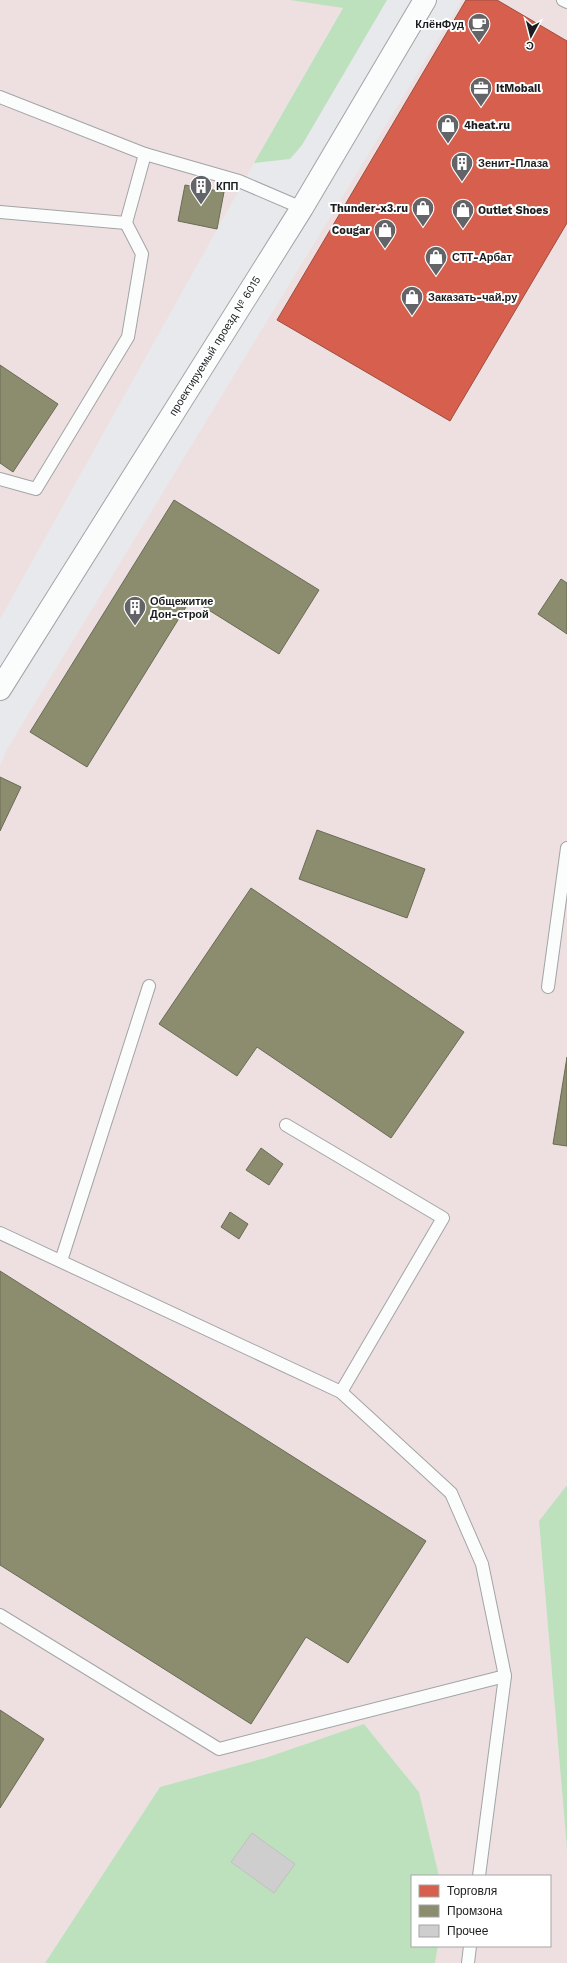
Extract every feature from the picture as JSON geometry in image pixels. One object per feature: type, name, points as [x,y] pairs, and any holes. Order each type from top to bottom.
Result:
[{"type":"street","name":"проектируемый проезд № 6015","points":[[0,689],[302,208],[425,0]]},
{"type":"lane","points":[[563,0],[567,2]]},
{"type":"lane","points":[[0,97],[144,154],[239,181],[302,208]]},
{"type":"lane","points":[[0,479],[36,489],[128,337],[142,254],[126,223],[144,154]]},
{"type":"lane","points":[[0,212],[126,223]]},
{"type":"lane","points":[[548,987],[567,848]]},
{"type":"lane","points":[[61,1261],[149,986]]},
{"type":"lane","points":[[286,1125],[443,1218],[341,1392]]},
{"type":"lane","points":[[0,1232],[341,1392],[451,1493],[482,1564],[505,1676],[479,1875]]},
{"type":"lane","points":[[0,1615],[219,1749],[505,1676]]},
{"type":"lane","points":[[468,1963],[470,1947]]},
{"type":"shaded area","points":[[0,0],[290,0],[343,7],[254,163],[0,619]]},
{"type":"shaded area","points":[[462,0],[567,0],[567,1485],[539,1521],[567,1849],[567,1963],[435,1963],[438,1947],[551,1947],[551,1875],[439,1875],[419,1792],[364,1724],[265,1758],[160,1787],[45,1963],[0,1963],[0,766],[7,749]]},
{"type":"green space","points":[[290,0],[387,0],[302,145],[290,159],[254,163],[343,8]]},
{"type":"green space","points":[[567,1485],[567,1849],[539,1521]]},
{"type":"green space","points":[[364,1724],[419,1792],[439,1875],[411,1875],[411,1947],[438,1947],[435,1963],[45,1963],[160,1787],[265,1758]]},
{"type":"building: Торговля","name":"Зенит-Плаза","points":[[466,0],[497,0],[567,41],[567,223],[450,421],[277,320]]},
{"type":"building: Промзона","name":"КПП","points":[[185,185],[224,192],[217,229],[178,221]]},
{"type":"building: Промзона","points":[[0,365],[58,404],[13,472],[0,463]]},
{"type":"building: Промзона","name":"Общежитие Дон-строй","points":[[174,500],[319,590],[279,654],[191,599],[87,767],[30,732]]},
{"type":"building: Промзона","points":[[561,579],[567,583],[567,634],[538,614]]},
{"type":"building: Промзона","points":[[0,777],[21,787],[0,831]]},
{"type":"building: Промзона","points":[[317,830],[425,869],[407,918],[299,879]]},
{"type":"building: Промзона","points":[[251,888],[464,1032],[391,1138],[257,1047],[237,1076],[159,1024]]},
{"type":"building: Промзона","points":[[567,1057],[567,1146],[553,1144]]},
{"type":"building: Промзона","points":[[261,1148],[283,1164],[269,1185],[246,1170]]},
{"type":"building: Промзона","points":[[230,1212],[248,1224],[239,1239],[221,1227]]},
{"type":"building: Промзона","points":[[0,1271],[426,1541],[348,1663],[306,1637],[251,1724],[0,1565]]},
{"type":"building: Промзона","points":[[0,1710],[44,1739],[0,1808]]},
{"type":"building: Прочее","points":[[252,1833],[295,1864],[274,1893],[231,1862]]},
{"type":"place","name":"КлёнФуд","points":[[479,44]]},
{"type":"place","name":"ItMobail","points":[[481,108]]},
{"type":"place","name":"4heat.ru","points":[[448,144]]},
{"type":"place","name":"Зенит-Плаза","points":[[462,182]]},
{"type":"place","name":"КПП","points":[[201,206]]},
{"type":"place","name":"Thunder-x3.ru","points":[[423,228]]},
{"type":"place","name":"Outlet Shoes","points":[[463,230]]},
{"type":"place","name":"Cougar","points":[[385,250]]},
{"type":"place","name":"СТТ-Арбат","points":[[436,276]]},
{"type":"place","name":"Заказать-чай.ру","points":[[412,316]]},
{"type":"place","name":"Общежитие Дон-строй","points":[[135,626]]}]
